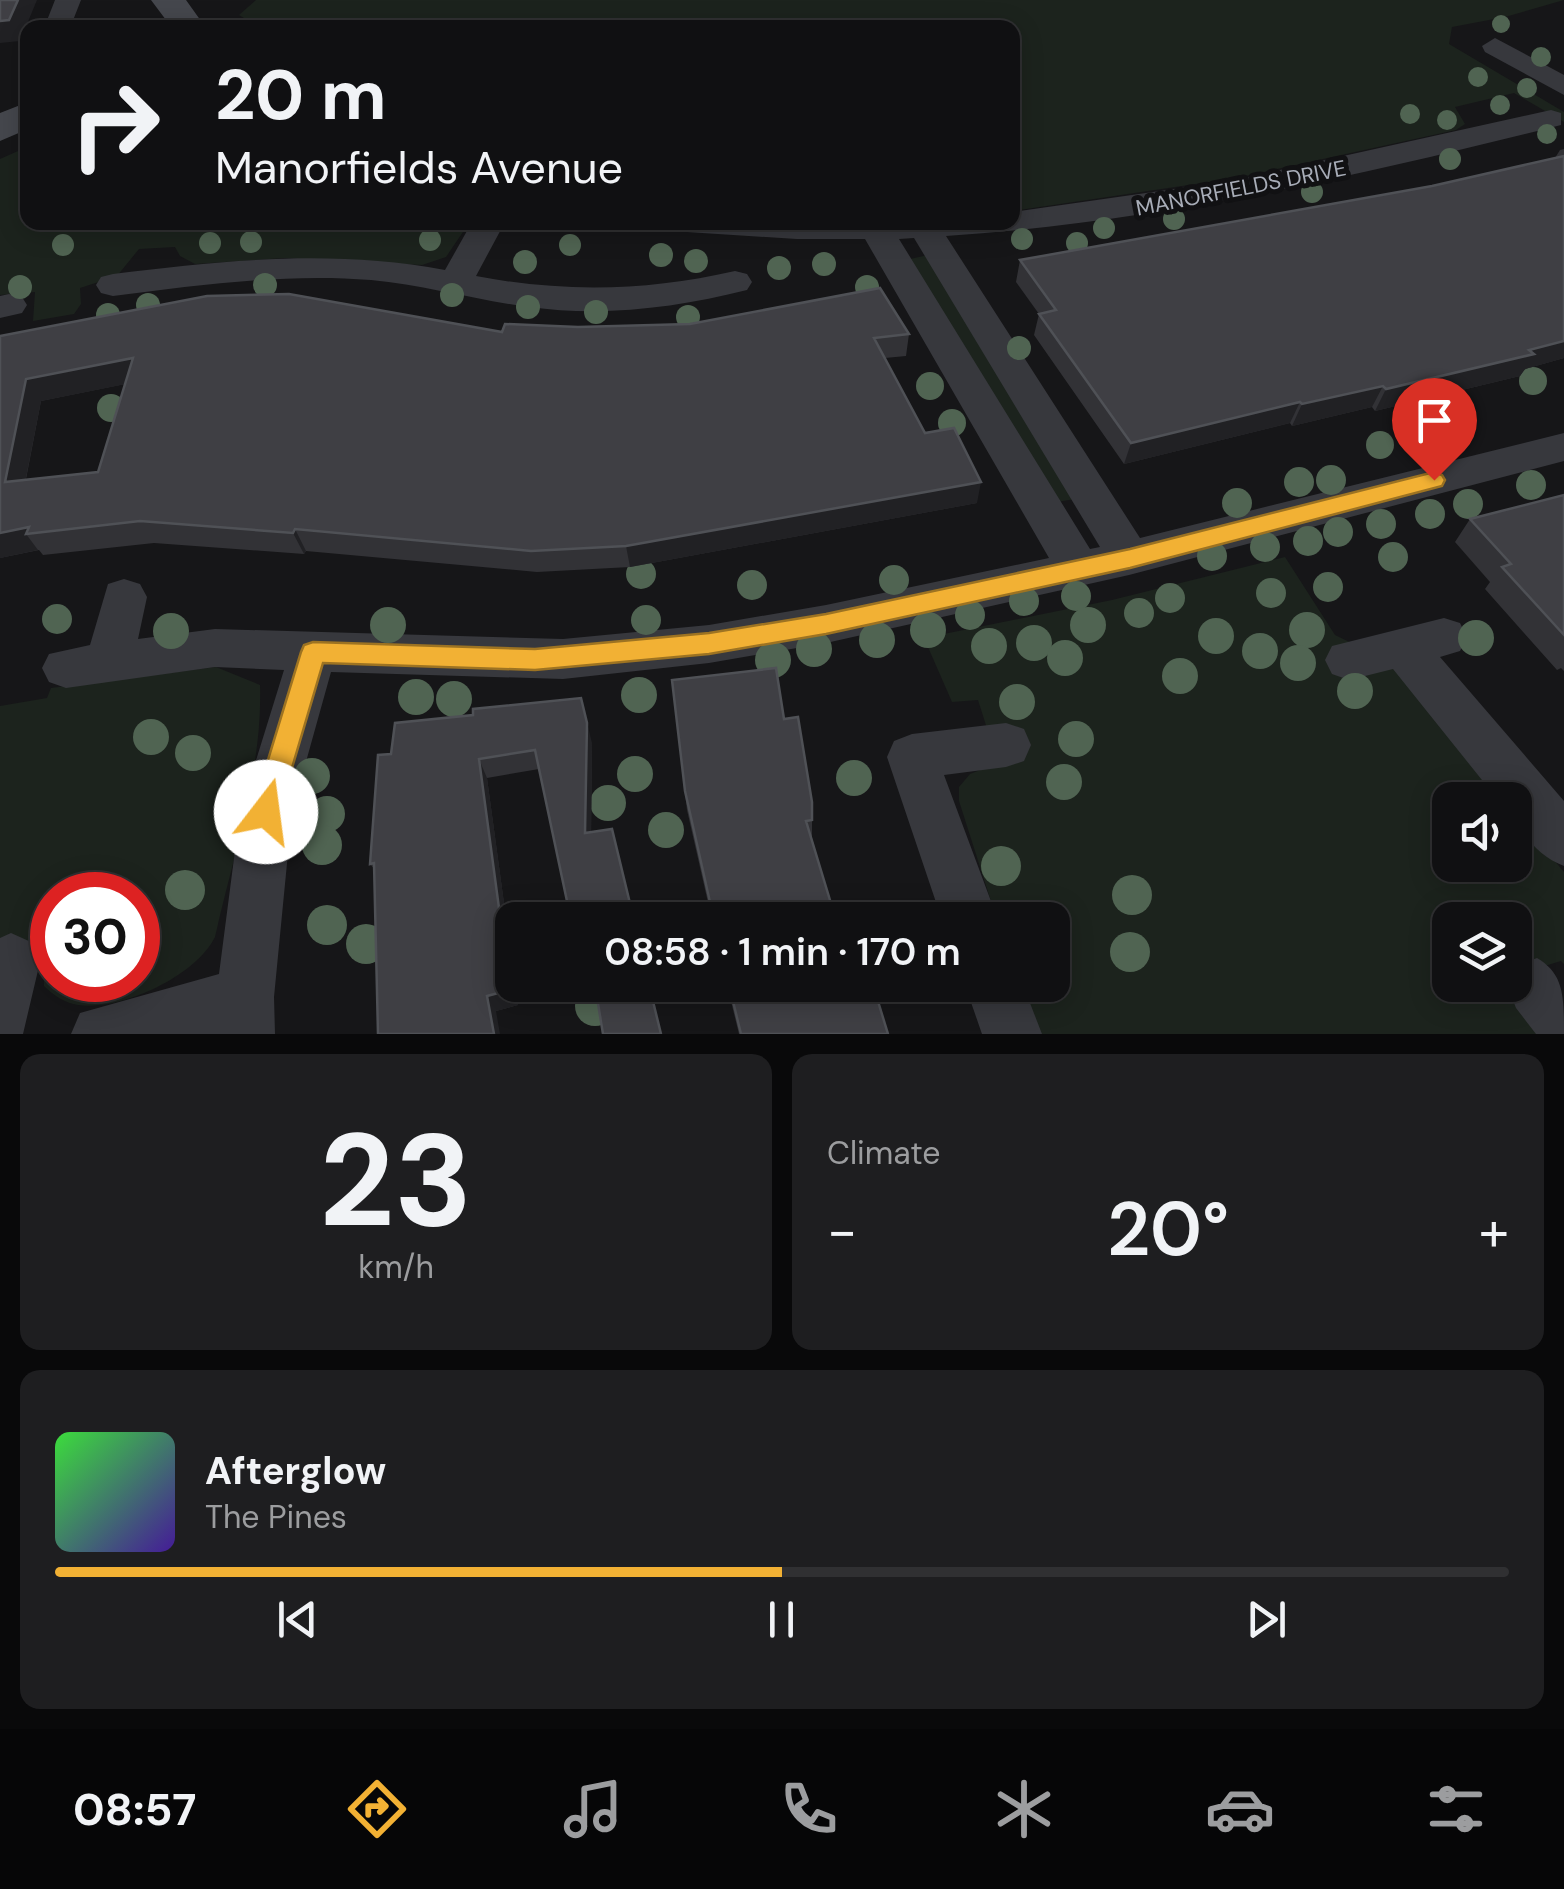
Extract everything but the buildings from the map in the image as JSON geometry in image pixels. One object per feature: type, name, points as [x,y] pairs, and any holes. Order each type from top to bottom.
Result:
[{"type":"street","points":[[164,0],[185,20]]},
{"type":"street","points":[[1496,46],[1564,87]]},
{"type":"street","points":[[1479,111],[1507,130]]},
{"type":"street","name":"MANORFIELDS DRIVE","points":[[1020,221],[1246,190],[1551,119]]},
{"type":"street","points":[[456,281],[484,230]]},
{"type":"street","name":"MANORFIELDS DRIVE","points":[[840,230],[936,230]]},
{"type":"street","points":[[926,231],[1130,558]]},
{"type":"street","points":[[878,232],[1078,568]]},
{"type":"street","points":[[113,285],[156,265],[343,268],[456,281],[553,299],[598,299],[736,282]]},
{"type":"street","points":[[124,597],[88,664],[215,648],[504,660],[638,652],[826,624],[1130,558],[1564,447]]},
{"type":"street","points":[[1349,660],[1424,643],[1564,841]]},
{"type":"street","points":[[101,1034],[245,1015],[266,812],[313,652]]},
{"type":"street","points":[[964,902],[912,757],[1006,744]]},
{"type":"street","points":[[1000,1002],[1012,1034]]},
{"type":"shaded area","points":[[256,0],[1564,0],[1452,27],[1449,44],[1564,112],[1564,122],[1514,93],[1455,107],[1465,124],[1456,130],[1236,178],[1020,210],[1020,20],[247,20],[239,15]]},
{"type":"shaded area","points":[[20,150],[20,230],[464,230],[446,257],[422,265],[285,258],[195,264],[180,256],[175,247],[139,249],[117,276],[80,288],[81,304],[74,314],[33,321],[35,292],[0,295],[0,159]]},
{"type":"shaded area","points":[[928,255],[1075,499],[1057,502],[910,259]]},
{"type":"shaded area","points":[[1285,557],[1335,635],[1393,663],[1489,782],[1432,782],[1432,882],[1532,882],[1532,834],[1564,872],[1564,964],[1561,961],[1532,970],[1532,902],[1432,902],[1432,1002],[1521,1002],[1537,1034],[1040,1034],[1028,1002],[1070,1002],[1070,902],[991,902],[959,801],[959,787],[970,774],[998,763],[978,700],[952,702],[924,638],[1112,600]]},
{"type":"shaded area","points":[[216,667],[260,685],[252,780],[215,937],[192,965],[160,986],[160,872],[30,872],[30,941],[0,948],[0,706],[47,698],[51,688]]},
{"type":"shaded area","points":[[70,1002],[115,1002],[95,1005]]},
{"type":"route","points":[[266,812],[313,652],[535,660],[709,644],[826,624],[1130,558],[1434,480]]}]
